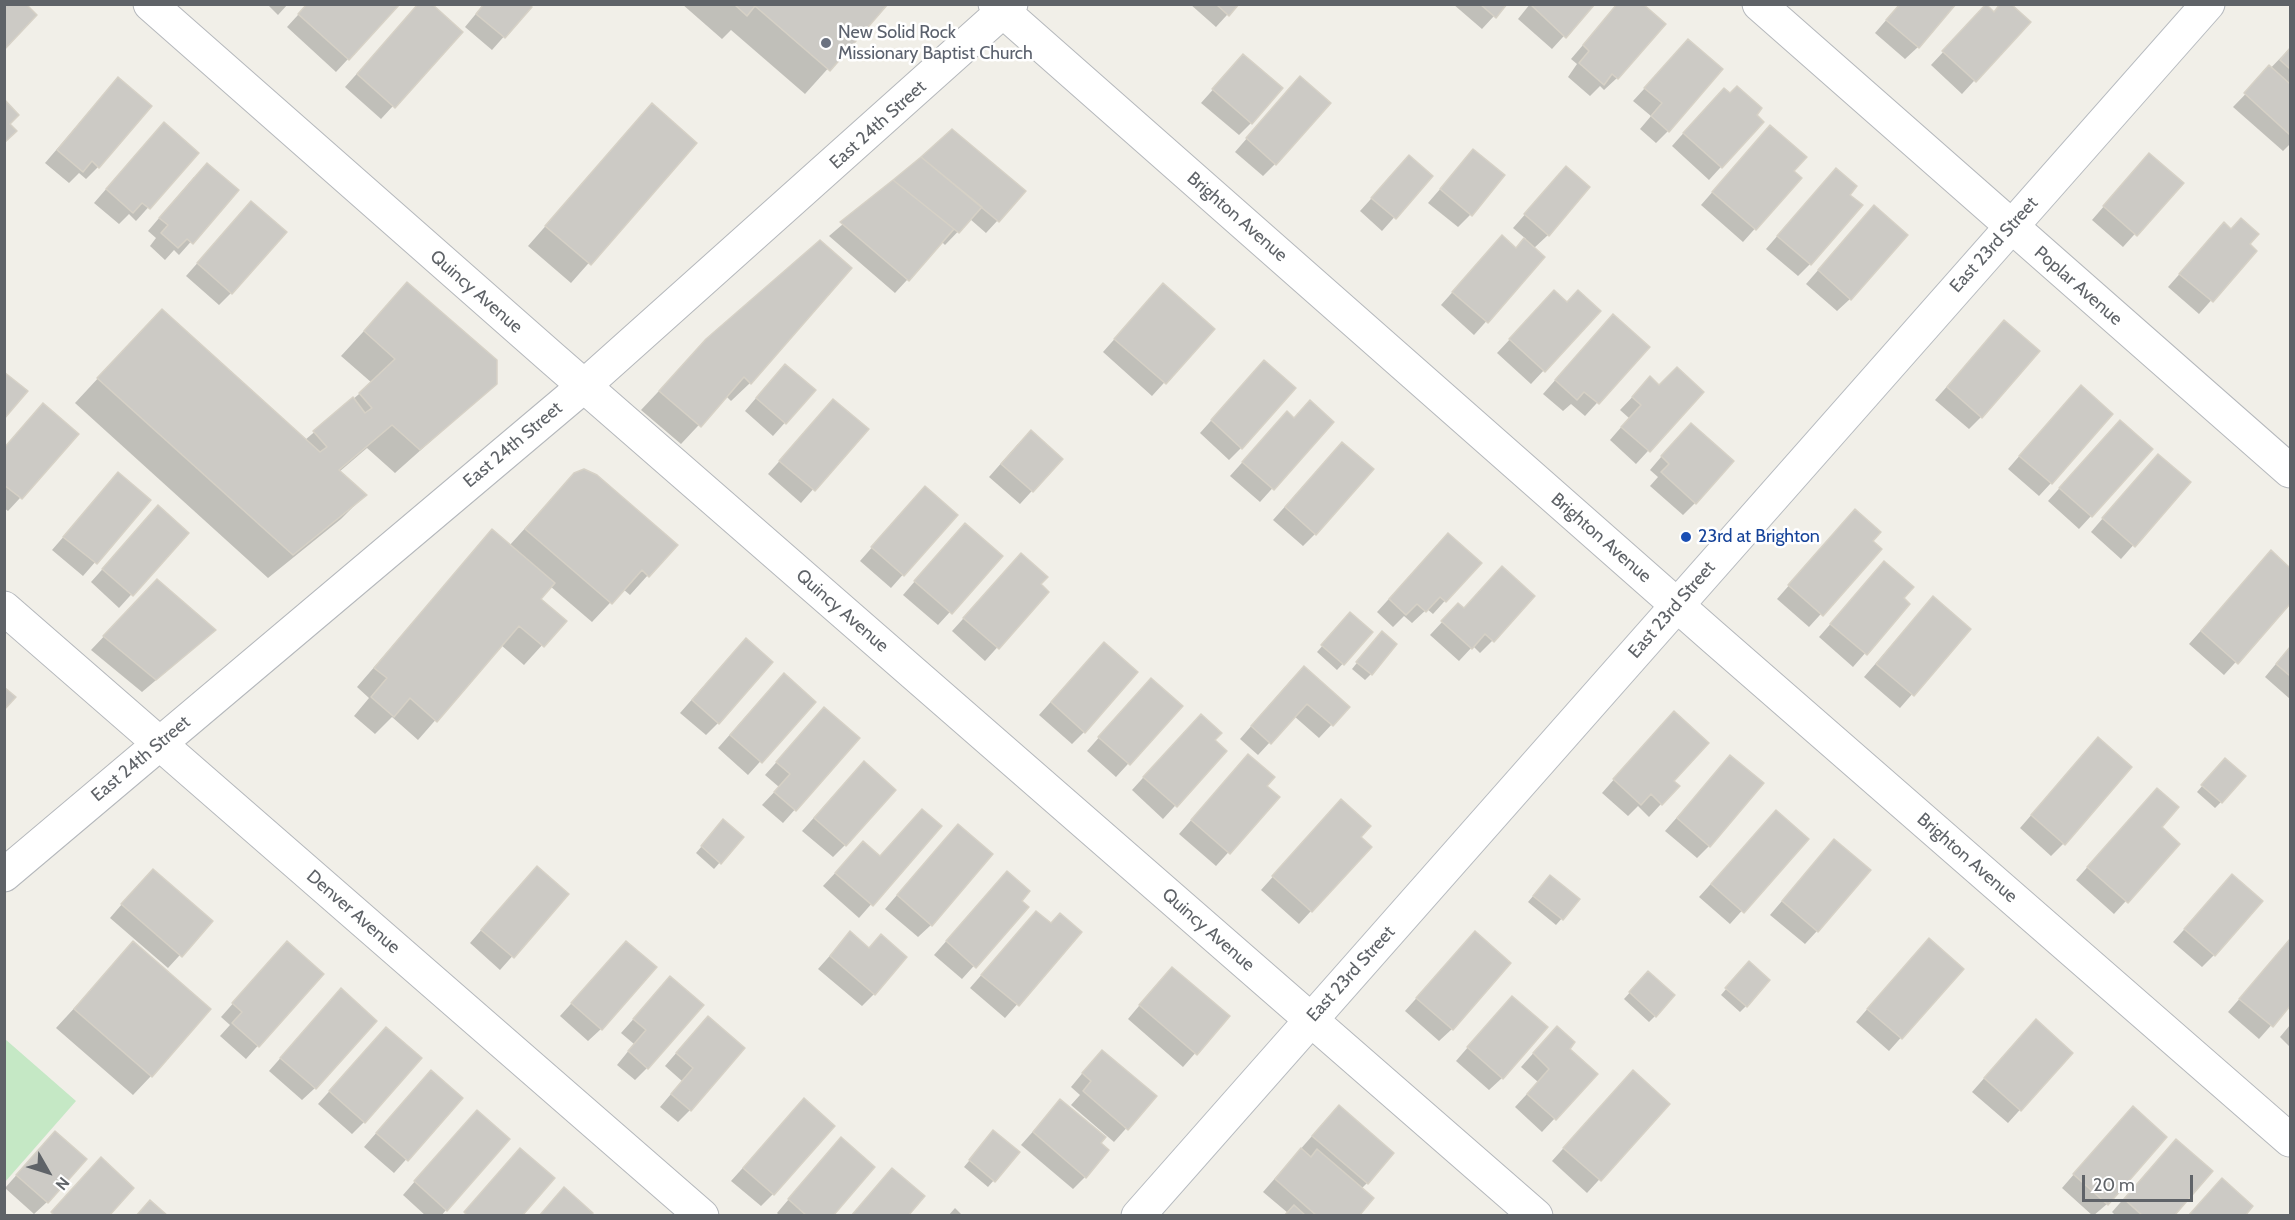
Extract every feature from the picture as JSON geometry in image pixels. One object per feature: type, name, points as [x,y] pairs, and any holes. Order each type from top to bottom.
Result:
[{"type":"street","name":"Quincy Avenue","points":[[150,4],[584,386],[1536,1215]]},
{"type":"street","name":"Poplar Avenue","points":[[1759,4],[2290,471]]},
{"type":"street","name":"East 23rd Street","points":[[1138,1215],[2208,4]]},
{"type":"street","name":"East 24th Street","points":[[4,875],[584,386],[1004,7]]},
{"type":"street","name":"Brighton Avenue","points":[[1004,7],[1677,605],[2290,1140]]},
{"type":"street","name":"Denver Avenue","points":[[4,608],[702,1215]]},
{"type":"green space","points":[[5,1039],[76,1101],[5,1182]]},
{"type":"building","points":[[4,4],[26,4],[37,15],[4,50]]},
{"type":"building","points":[[307,4],[400,4],[349,60],[298,14]]},
{"type":"building","points":[[418,4],[432,4],[463,32],[395,108],[357,74]]},
{"type":"building","points":[[484,4],[529,4],[532,7],[505,38],[476,14]]},
{"type":"building","name":"New Solid Rock Missionary Baptist Church","points":[[734,4],[888,4],[830,71],[755,6],[747,16]]},
{"type":"building","points":[[1216,4],[1239,4],[1229,16]]},
{"type":"building","points":[[1480,4],[1507,4],[1496,18]]},
{"type":"building","points":[[1530,4],[1595,4],[1566,38]]},
{"type":"building","points":[[1617,4],[1643,4],[1666,24],[1618,79],[1612,74],[1604,85],[1579,63],[1589,51],[1583,45]]},
{"type":"building","points":[[1900,4],[1956,4],[1919,48],[1886,20]]},
{"type":"building","points":[[1986,4],[1994,12],[2000,4],[2011,4],[2031,22],[1976,82],[1942,51]]},
{"type":"building","points":[[1688,39],[1723,69],[1669,132],[1651,116],[1662,103],[1644,88]]},
{"type":"building","points":[[2290,48],[2290,69],[2280,60]]},
{"type":"building","points":[[1243,54],[1283,88],[1252,124],[1212,89]]},
{"type":"building","points":[[2269,65],[2290,84],[2290,135],[2244,93]]},
{"type":"building","points":[[1300,76],[1331,103],[1276,165],[1246,138]]},
{"type":"building","points":[[118,77],[152,106],[99,168],[92,161],[83,172],[57,150]]},
{"type":"building","points":[[1737,86],[1762,108],[1757,115],[1764,122],[1722,168],[1683,133],[1724,88],[1730,93]]},
{"type":"building","points":[[4,99],[19,115],[10,124],[17,131],[4,143]]},
{"type":"building","points":[[652,103],[697,143],[591,265],[545,226]]},
{"type":"building","points":[[164,122],[199,153],[150,209],[142,203],[133,213],[106,189]]},
{"type":"building","points":[[1770,125],[1807,157],[1794,171],[1802,178],[1756,230],[1712,192]]},
{"type":"building","points":[[952,129],[1026,191],[999,222],[921,157]]},
{"type":"building","points":[[1473,149],[1505,175],[1472,216],[1440,189]]},
{"type":"building","points":[[2149,153],[2184,183],[2137,236],[2103,206]]},
{"type":"building","points":[[1409,155],[1433,176],[1396,219],[1371,198]]},
{"type":"building","points":[[921,157],[982,207],[959,233],[893,180]]},
{"type":"building","points":[[207,163],[239,190],[193,244],[187,239],[178,248],[161,233],[168,225],[159,218]]},
{"type":"building","points":[[1566,166],[1590,187],[1549,236],[1524,214]]},
{"type":"building","points":[[1836,168],[1857,186],[1850,195],[1863,205],[1811,265],[1777,236]]},
{"type":"building","points":[[893,180],[954,229],[909,281],[840,222]]},
{"type":"building","points":[[251,201],[287,232],[232,294],[197,263]]},
{"type":"building","points":[[1874,205],[1908,235],[1851,300],[1818,270]]},
{"type":"building","points":[[2241,218],[2259,234],[2250,244],[2257,251],[2213,302],[2179,274],[2224,222],[2231,229]]},
{"type":"building","points":[[1502,235],[1516,248],[1524,238],[1545,257],[1488,323],[1452,292]]},
{"type":"building","points":[[820,240],[852,268],[751,384],[744,377],[701,427],[659,391],[706,339]]},
{"type":"building","points":[[407,282],[497,360],[497,384],[420,450],[392,425],[339,470],[367,495],[293,555],[97,378],[162,309],[320,452],[327,447],[313,431],[353,397],[365,413],[372,408],[359,393],[395,359],[364,331]]},
{"type":"building","points":[[1163,283],[1215,329],[1166,384],[1114,339]]},
{"type":"building","points":[[1554,290],[1567,302],[1578,290],[1601,311],[1545,372],[1509,339]]},
{"type":"building","points":[[1613,314],[1650,347],[1599,404],[1584,392],[1577,400],[1555,380]]},
{"type":"building","points":[[2004,320],[2040,351],[1982,418],[1947,387]]},
{"type":"building","points":[[1264,360],[1296,388],[1242,449],[1211,420]]},
{"type":"building","points":[[785,364],[816,390],[786,424],[756,398]]},
{"type":"building","points":[[1677,367],[1704,392],[1650,452],[1621,427],[1641,405],[1632,397],[1650,376],[1659,385]]},
{"type":"building","points":[[4,372],[28,391],[4,419]]},
{"type":"building","points":[[2081,385],[2113,414],[2052,484],[2019,456]]},
{"type":"building","points":[[833,399],[869,429],[815,491],[779,461]]},
{"type":"building","points":[[1310,400],[1334,422],[1274,490],[1242,462],[1287,411],[1294,418]]},
{"type":"building","points":[[43,403],[79,434],[22,499],[4,485],[4,448]]},
{"type":"building","points":[[2120,420],[2153,449],[2092,517],[2059,488]]},
{"type":"building","points":[[1691,423],[1734,461],[1696,504],[1661,472],[1669,464],[1661,456]]},
{"type":"building","points":[[1031,430],[1063,459],[1033,492],[1001,464]]},
{"type":"building","points":[[1342,442],[1374,469],[1316,535],[1285,507]]},
{"type":"building","points":[[2158,454],[2191,482],[2135,547],[2102,518]]},
{"type":"building","points":[[584,469],[597,475],[678,545],[649,577],[642,570],[612,604],[525,529],[574,473]]},
{"type":"building","points":[[118,472],[151,500],[97,564],[63,537]]},
{"type":"building","points":[[925,486],[958,515],[904,576],[871,547]]},
{"type":"building","points":[[158,505],[189,533],[133,596],[102,569]]},
{"type":"building","points":[[1855,509],[1881,532],[1873,541],[1882,549],[1823,616],[1788,585]]},
{"type":"building","points":[[965,523],[1003,556],[952,614],[914,581]]},
{"type":"building","points":[[492,529],[555,583],[541,599],[567,621],[544,647],[519,626],[437,722],[410,698],[394,717],[371,697],[387,678],[374,668]]},
{"type":"building","points":[[1448,533],[1482,563],[1446,602],[1440,597],[1426,612],[1417,604],[1406,615],[1389,599]]},
{"type":"building","points":[[2271,550],[2290,568],[2290,604],[2238,664],[2201,631]]},
{"type":"building","points":[[1021,553],[1048,577],[1041,584],[1049,592],[999,649],[963,618]]},
{"type":"building","points":[[1884,561],[1914,587],[1904,598],[1910,604],[1867,655],[1830,624]]},
{"type":"building","points":[[1502,566],[1535,596],[1494,642],[1485,634],[1472,649],[1441,621],[1458,603],[1464,608]]},
{"type":"building","points":[[157,579],[216,630],[156,680],[103,636]]},
{"type":"building","points":[[1933,596],[1971,629],[1914,696],[1876,664]]},
{"type":"building","points":[[1350,612],[1373,632],[1344,665],[1321,645]]},
{"type":"building","points":[[1382,631],[1397,644],[1372,675],[1356,662]]},
{"type":"building","points":[[746,638],[773,662],[719,724],[692,700]]},
{"type":"building","points":[[1104,642],[1138,672],[1085,733],[1051,702]]},
{"type":"building","points":[[2290,647],[2290,676],[2276,664]]},
{"type":"building","points":[[1304,666],[1350,707],[1333,726],[1307,704],[1271,744],[1251,726]]},
{"type":"building","points":[[784,673],[816,702],[762,763],[730,735]]},
{"type":"building","points":[[1151,678],[1183,706],[1130,765],[1098,737]]},
{"type":"building","points":[[4,687],[16,697],[4,710]]},
{"type":"building","points":[[824,707],[860,738],[796,811],[774,792],[790,774],[776,762]]},
{"type":"building","points":[[1674,711],[1709,743],[1674,781],[1680,786],[1662,805],[1651,794],[1641,805],[1613,779]]},
{"type":"building","points":[[1201,714],[1222,733],[1215,740],[1227,751],[1177,807],[1143,777]]},
{"type":"building","points":[[2098,737],[2132,767],[2065,845],[2031,815]]},
{"type":"building","points":[[1248,754],[1275,777],[1267,786],[1280,797],[1230,854],[1191,820]]},
{"type":"building","points":[[1730,755],[1764,783],[1710,847],[1677,818]]},
{"type":"building","points":[[2225,758],[2246,776],[2222,803],[2201,785]]},
{"type":"building","points":[[864,761],[896,790],[846,846],[814,818]]},
{"type":"building","points":[[2157,788],[2179,807],[2162,827],[2180,844],[2128,903],[2087,867]]},
{"type":"building","points":[[1341,799],[1371,826],[1361,837],[1372,847],[1312,912],[1272,876]]},
{"type":"building","points":[[922,809],[942,826],[873,906],[835,873],[863,841],[880,856]]},
{"type":"building","points":[[1776,810],[1809,839],[1744,913],[1711,884]]},
{"type":"building","points":[[723,819],[744,837],[721,864],[701,846]]},
{"type":"building","points":[[958,824],[993,854],[932,926],[897,895]]},
{"type":"building","points":[[1834,839],[1871,870],[1818,932],[1782,901]]},
{"type":"building","points":[[537,866],[569,894],[514,958],[481,930]]},
{"type":"building","points":[[153,869],[213,921],[182,957],[121,904]]},
{"type":"building","points":[[1007,871],[1030,891],[1022,901],[1029,907],[976,968],[946,941]]},
{"type":"building","points":[[2232,874],[2263,901],[2215,956],[2184,929]]},
{"type":"building","points":[[1550,875],[1580,899],[1563,920],[1533,896]]},
{"type":"building","points":[[1036,911],[1051,923],[1060,913],[1082,932],[1019,1006],[981,975]]},
{"type":"building","points":[[850,931],[869,948],[881,934],[907,957],[875,995],[830,956]]},
{"type":"building","points":[[1475,931],[1511,963],[1453,1030],[1416,998]]},
{"type":"building","points":[[1929,938],[1964,969],[1902,1039],[1867,1009]]},
{"type":"building","points":[[2290,939],[2290,1006],[2273,1027],[2239,999]]},
{"type":"building","points":[[133,941],[211,1009],[152,1077],[74,1009]]},
{"type":"building","points":[[287,941],[324,974],[259,1047],[232,1023],[242,1012],[232,1003]]},
{"type":"building","points":[[626,941],[657,967],[602,1030],[571,1003]]},
{"type":"building","points":[[1749,961],[1770,980],[1747,1007],[1725,988]]},
{"type":"building","points":[[1172,967],[1230,1016],[1197,1055],[1139,1005]]},
{"type":"building","points":[[1648,971],[1675,995],[1656,1017],[1629,992]]},
{"type":"building","points":[[670,976],[704,1005],[648,1069],[628,1051],[646,1030],[633,1019]]},
{"type":"building","points":[[341,988],[377,1021],[316,1089],[280,1058]]},
{"type":"building","points":[[1512,996],[1548,1027],[1503,1079],[1467,1047]]},
{"type":"building","points":[[708,1016],[745,1048],[691,1111],[671,1094],[693,1068],[676,1053]]},
{"type":"building","points":[[2036,1019],[2073,1053],[2021,1111],[1984,1078]]},
{"type":"building","points":[[1557,1026],[1575,1042],[1570,1049],[1598,1074],[1556,1120],[1527,1094],[1549,1069],[1533,1053]]},
{"type":"building","points":[[386,1027],[422,1058],[365,1123],[329,1091]]},
{"type":"building","points":[[1102,1050],[1157,1096],[1128,1130],[1083,1091],[1091,1081],[1082,1073]]},
{"type":"building","points":[[431,1070],[463,1098],[408,1161],[376,1133]]},
{"type":"building","points":[[1633,1070],[1670,1104],[1601,1181],[1563,1148]]},
{"type":"building","points":[[804,1098],[835,1126],[774,1195],[743,1168]]},
{"type":"building","points":[[1060,1099],[1106,1137],[1101,1143],[1109,1150],[1086,1178],[1033,1132]]},
{"type":"building","points":[[1339,1105],[1394,1153],[1368,1184],[1312,1136]]},
{"type":"building","points":[[2133,1106],[2167,1137],[2108,1205],[2073,1174]]},
{"type":"building","points":[[477,1110],[510,1139],[447,1211],[414,1181]]},
{"type":"building","points":[[993,1130],[1020,1152],[995,1182],[969,1160]]},
{"type":"building","points":[[55,1131],[87,1159],[48,1203],[16,1175]]},
{"type":"building","points":[[841,1137],[875,1167],[833,1216],[807,1216],[788,1199]]},
{"type":"building","points":[[2176,1139],[2213,1171],[2174,1216],[2143,1216],[2124,1199]]},
{"type":"building","points":[[520,1148],[555,1178],[522,1216],[468,1216],[464,1212]]},
{"type":"building","points":[[1301,1148],[1311,1157],[1317,1149],[1374,1198],[1359,1216],[1317,1216],[1275,1179]]},
{"type":"building","points":[[101,1157],[134,1188],[109,1216],[55,1216],[51,1212]]},
{"type":"building","points":[[892,1168],[925,1196],[908,1216],[851,1216]]},
{"type":"building","points":[[2222,1178],[2253,1206],[2245,1216],[2188,1216]]},
{"type":"building","points":[[564,1187],[593,1213],[591,1216],[539,1216]]},
{"type":"building","points":[[150,1200],[168,1216],[136,1216]]},
{"type":"building","points":[[1294,1205],[1306,1216],[1284,1216]]},
{"type":"place","name":"New Solid Rock Missionary Baptist Church","points":[[826,43]]},
{"type":"place","name":"23rd at Brighton","points":[[1686,537]]}]
